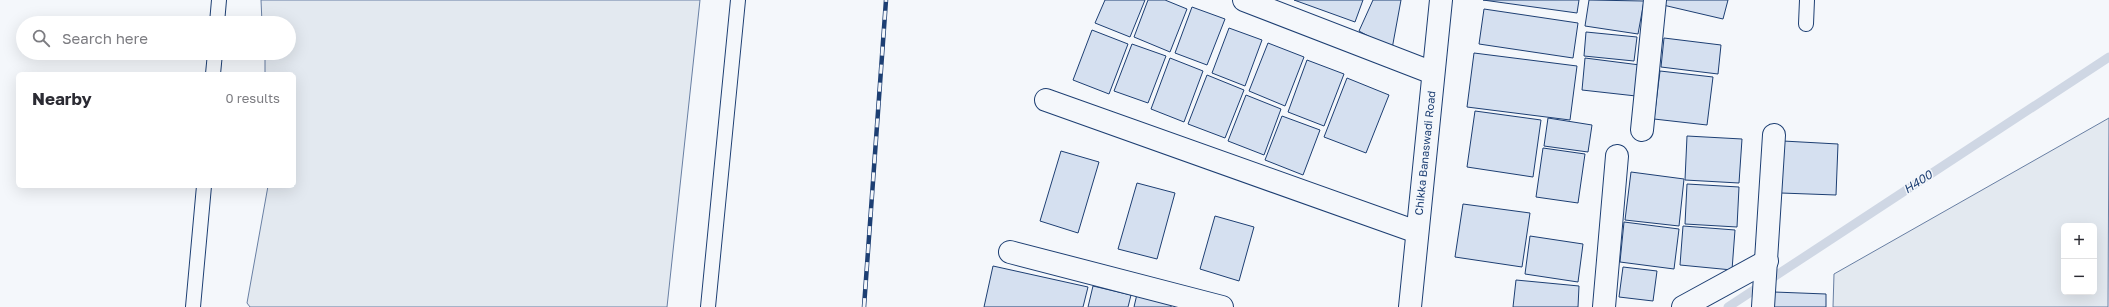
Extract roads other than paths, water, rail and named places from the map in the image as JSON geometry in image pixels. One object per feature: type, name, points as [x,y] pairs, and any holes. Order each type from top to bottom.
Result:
[{"type":"street","points":[[1244,0],[1433,73]]},
{"type":"street","name":"Chikka Banaswadi Road","points":[[1410,307],[1441,0]]},
{"type":"street","points":[[1642,130],[1655,0]]},
{"type":"street","points":[[1046,100],[1417,232]]},
{"type":"street","points":[[1763,307],[1774,135]]},
{"type":"street","points":[[1604,307],[1617,156]]},
{"type":"street","points":[[1010,252],[1222,307]]},
{"type":"street","points":[[1683,307],[1766,269]]},
{"type":"lane","points":[[218,16],[219,0]]},
{"type":"lane","points":[[708,307],[738,0]]},
{"type":"lane","points":[[1806,24],[1807,0]]},
{"type":"lane","points":[[213,72],[214,60]]},
{"type":"lane","points":[[193,307],[204,188]]},
{"type":"waterway","name":"H400","points":[[1728,307],[2109,57]]},
{"type":"railway","points":[[864,307],[886,0]]}]
